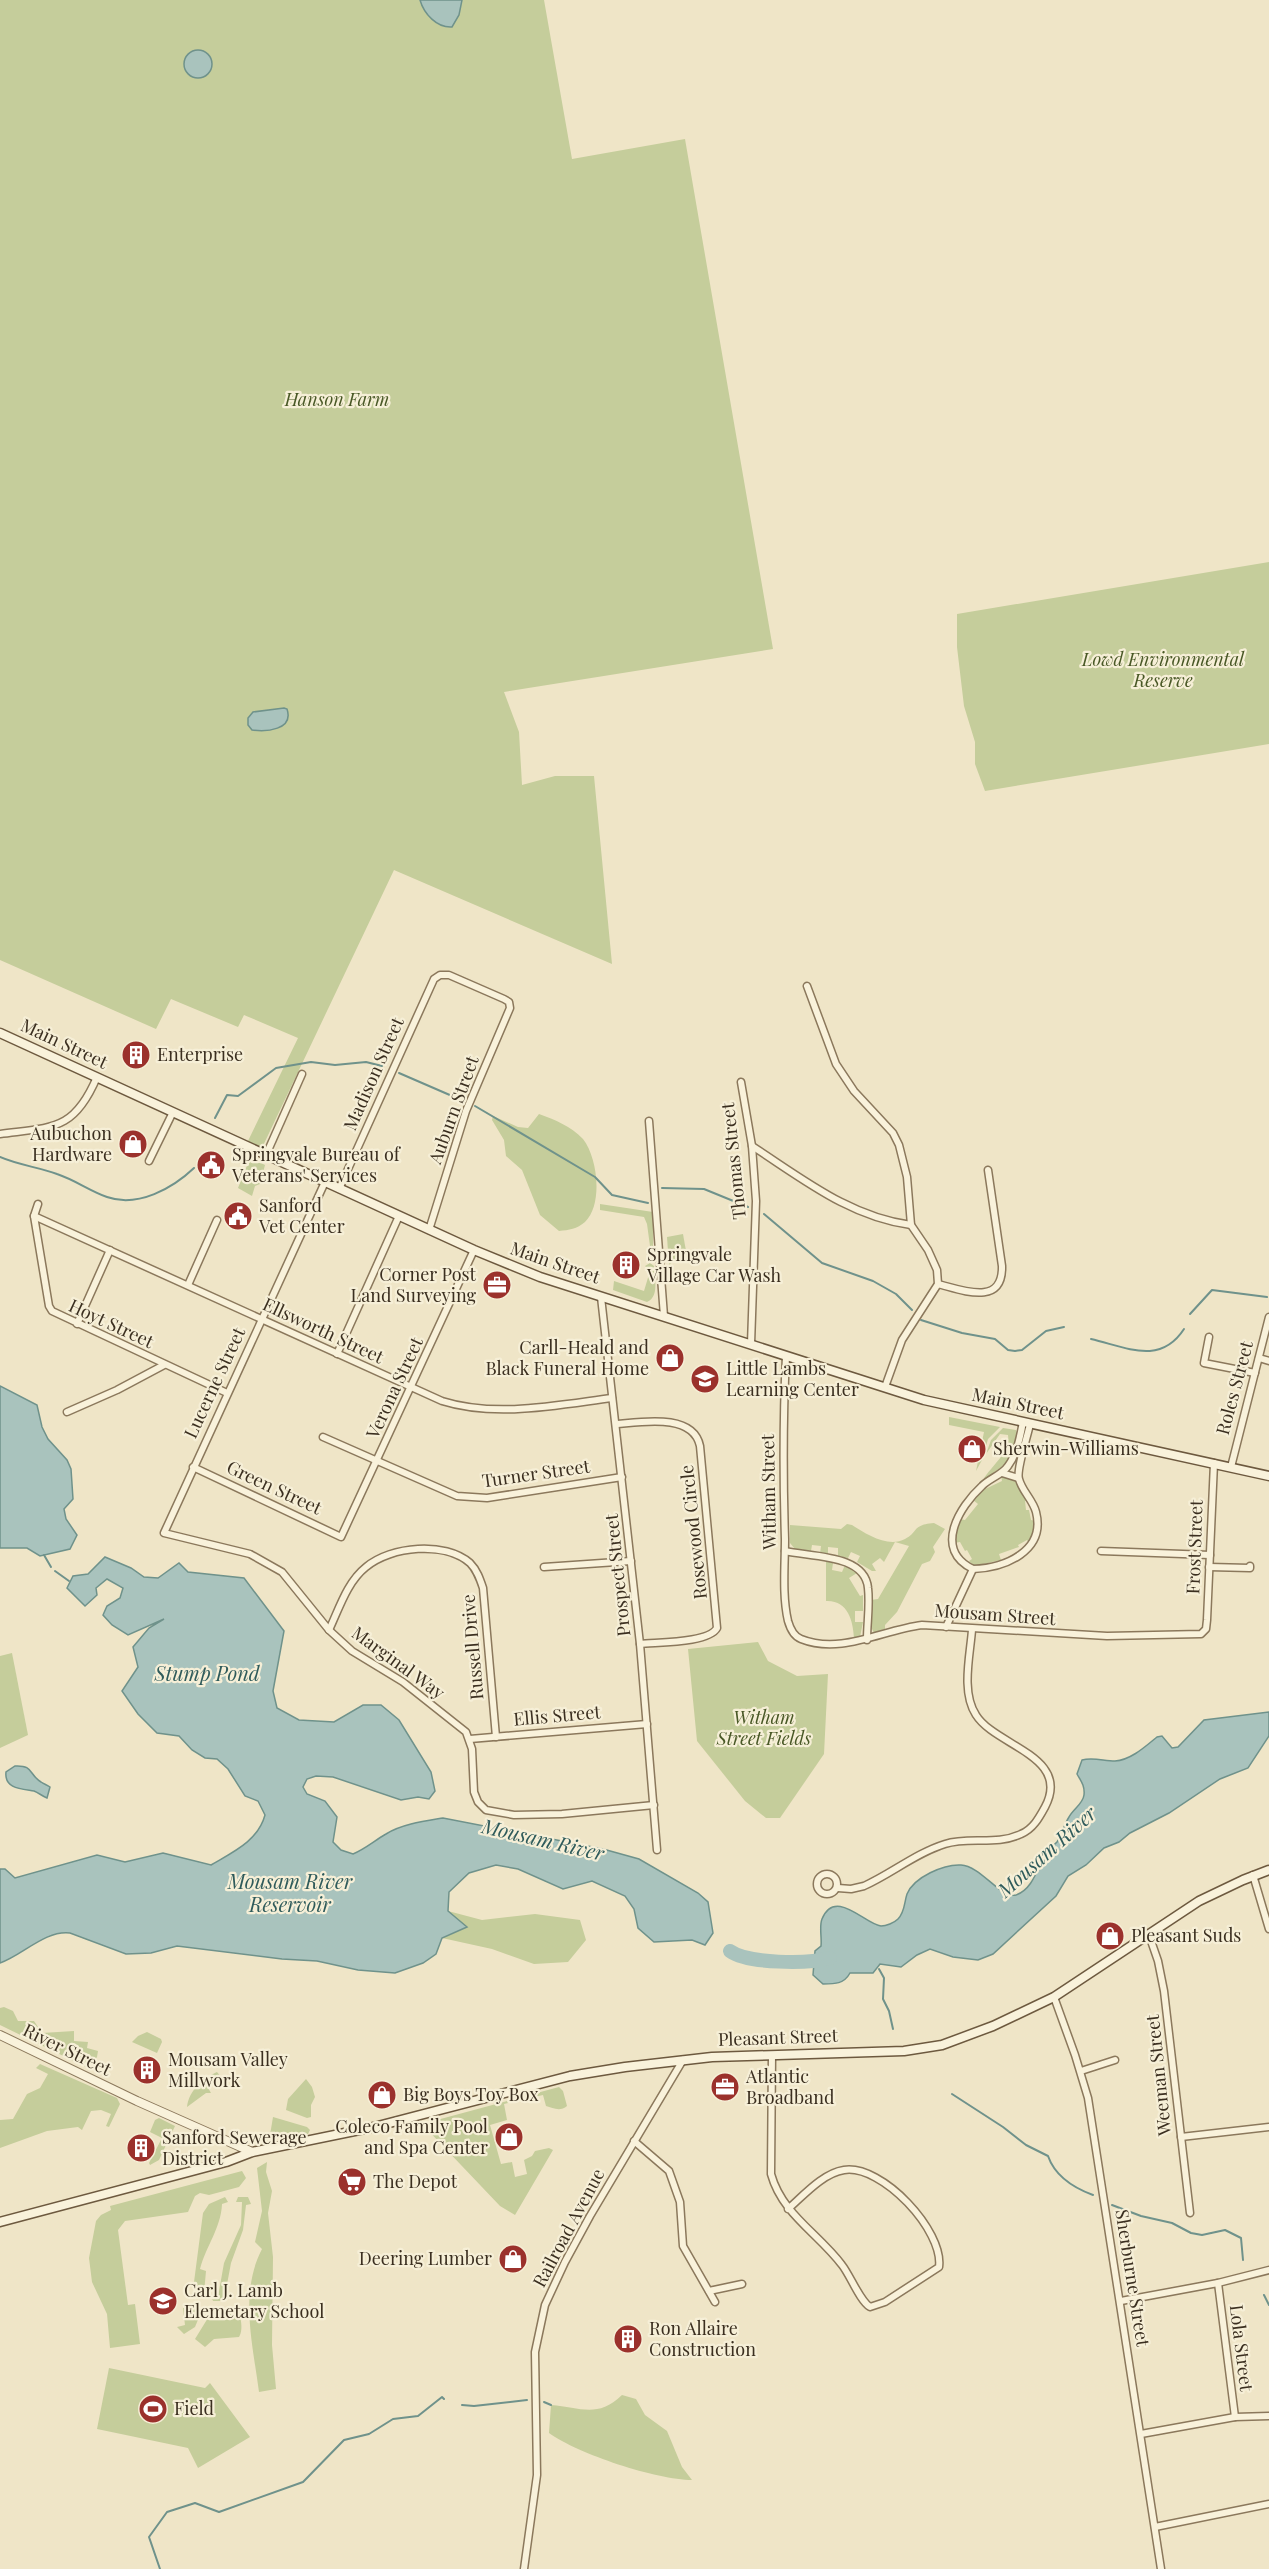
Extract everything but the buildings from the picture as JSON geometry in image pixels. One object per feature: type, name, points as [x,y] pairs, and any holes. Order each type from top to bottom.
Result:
[{"type":"main road","name":"Main Street","points":[[0,1033],[429,1230],[540,1277],[942,1405],[1269,1476]]},
{"type":"main road","name":"Pleasant Street","points":[[0,2222],[226,2162],[252,2152],[374,2127],[570,2076],[712,2056],[928,2049],[991,2028],[1054,1997],[1199,1901],[1253,1875],[1269,1870]]},
{"type":"street","name":"Madison Street","points":[[339,1189],[432,982],[440,975],[449,975],[509,1002]]},
{"type":"street","points":[[807,986],[836,1064],[854,1091],[893,1133],[899,1145],[907,1178],[911,1226],[928,1250],[937,1270],[938,1284],[902,1340],[885,1388]]},
{"type":"street","name":"Auburn Street","points":[[429,1230],[466,1111],[508,1011],[509,1002]]},
{"type":"street","points":[[266,1155],[302,1074]]},
{"type":"street","points":[[0,1134],[51,1126],[67,1121],[84,1105],[97,1077]]},
{"type":"street","name":"Thomas Street","points":[[741,1082],[752,1146],[757,1221],[751,1344]]},
{"type":"street","points":[[149,1161],[173,1112]]},
{"type":"street","points":[[649,1121],[664,1316]]},
{"type":"street","points":[[752,1146],[848,1208],[911,1226]]},
{"type":"street","points":[[938,1284],[984,1293],[993,1289],[1000,1280],[1002,1266],[988,1170]]},
{"type":"street","name":"Lucerne Street","points":[[164,1533],[226,1393],[325,1182]]},
{"type":"street","name":"Hoyt Street","points":[[38,1204],[34,1216],[49,1306],[54,1313],[226,1393]]},
{"type":"street","name":"Ellsworth Street","points":[[34,1216],[411,1388],[454,1404],[511,1409],[547,1407],[612,1398]]},
{"type":"street","points":[[337,1354],[399,1216]]},
{"type":"street","points":[[188,1285],[218,1220]]},
{"type":"street","points":[[77,1324],[110,1250]]},
{"type":"street","name":"Verona Street","points":[[341,1537],[474,1250]]},
{"type":"street","name":"Prospect Street","points":[[601,1297],[640,1644],[657,1850]]},
{"type":"street","name":"Roles Street","points":[[1231,1467],[1269,1317]]},
{"type":"street","points":[[1209,1337],[1204,1363],[1255,1373]]},
{"type":"street","name":"Witham Street","points":[[786,1356],[783,1427],[785,1591],[790,1628]]},
{"type":"street","points":[[1259,1358],[1269,1361]]},
{"type":"street","points":[[67,1412],[117,1390],[164,1365]]},
{"type":"street","name":"Rosewood Circle","points":[[616,1424],[653,1421],[674,1424],[694,1434],[700,1446],[717,1628],[714,1633],[704,1638],[640,1644]]},
{"type":"street","points":[[1027,1423],[1018,1478],[1036,1513],[1037,1532],[1033,1544],[1021,1555],[1001,1563],[974,1569],[952,1549],[951,1537],[974,1494],[984,1484],[1002,1473],[1016,1452],[1027,1423]]},
{"type":"street","name":"Turner Street","points":[[323,1437],[443,1492],[471,1498],[488,1498],[622,1477]]},
{"type":"street","name":"Frost Street","points":[[1205,1632],[1208,1620],[1214,1463]]},
{"type":"street","name":"Green Street","points":[[194,1467],[341,1537]]},
{"type":"street","points":[[1002,1473],[1018,1478]]},
{"type":"street","name":"Marginal Way","points":[[164,1533],[250,1554],[266,1561],[288,1578],[328,1630],[352,1651],[414,1690],[466,1732],[470,1739]]},
{"type":"street","name":"Russell Drive","points":[[328,1630],[356,1576],[378,1558],[401,1552],[440,1550],[460,1556],[469,1562],[477,1573],[483,1588],[496,1737]]},
{"type":"street","points":[[785,1551],[851,1563],[862,1571],[868,1587],[867,1640]]},
{"type":"street","points":[[1101,1551],[1210,1555]]},
{"type":"street","points":[[544,1567],[630,1560]]},
{"type":"street","points":[[1209,1567],[1250,1568],[1250,1566]]},
{"type":"street","points":[[946,1627],[974,1569]]},
{"type":"street","name":"Mousam Street","points":[[790,1628],[797,1637],[809,1641],[846,1643],[867,1640],[908,1627],[1121,1636],[1193,1636],[1205,1632]]},
{"type":"street","points":[[838,1888],[850,1889],[864,1886],[945,1844],[993,1842],[1012,1837],[1030,1828],[1042,1812],[1050,1788],[1046,1772],[1027,1753],[981,1722],[971,1706],[968,1683],[972,1630]]},
{"type":"street","name":"Ellis Street","points":[[470,1739],[647,1724]]},
{"type":"street","points":[[470,1739],[474,1792],[480,1805],[490,1812],[514,1815],[562,1814],[654,1806]]},
{"type":"street","points":[[1253,1875],[1269,1929]]},
{"type":"street","name":"Weeman Street","points":[[1149,1935],[1158,1961],[1164,1991],[1190,2213]]},
{"type":"street","name":"Sherburne Street","points":[[1054,1997],[1081,2071],[1088,2098],[1161,2569]]},
{"type":"street","name":"River Street","points":[[0,2035],[145,2105],[252,2152]]},
{"type":"street","points":[[772,2055],[771,2174],[775,2189],[788,2209],[836,2257],[866,2304],[872,2307],[885,2302],[936,2271],[940,2264],[930,2235],[914,2211],[884,2181],[869,2173],[853,2169],[834,2173],[788,2209]]},
{"type":"street","name":"Railroad Avenue","points":[[524,2569],[537,2475],[535,2352],[545,2305],[565,2262],[683,2060]]},
{"type":"street","points":[[1081,2071],[1115,2060]]},
{"type":"street","points":[[1181,2137],[1269,2127]]},
{"type":"street","points":[[634,2142],[669,2171],[680,2202],[683,2246],[715,2302]]},
{"type":"street","points":[[1121,2301],[1218,2283],[1269,2270]]},
{"type":"street","name":"Lola Street","points":[[1218,2283],[1235,2417]]},
{"type":"street","points":[[709,2291],[742,2284]]},
{"type":"street","points":[[1141,2434],[1235,2417],[1269,2416]]},
{"type":"street","points":[[1155,2527],[1269,2504]]},
{"type":"green space","name":"Hanson Farm","points":[[0,0],[544,0],[572,159],[685,139],[773,649],[504,692],[519,732],[522,785],[555,776],[594,776],[612,964],[394,870],[261,1150],[247,1143],[298,1038],[244,1015],[238,1027],[171,999],[156,1029],[0,960]]},
{"type":"green space","name":"Lowd Environmental Reserve","points":[[1269,562],[1269,744],[985,791],[975,764],[975,742],[964,706],[957,647],[957,614]]},
{"type":"green space","points":[[539,1114],[578,1134],[588,1147],[592,1158],[596,1181],[594,1205],[585,1222],[573,1229],[559,1231],[540,1215],[522,1170],[506,1156],[504,1140],[492,1120],[493,1116],[518,1127],[528,1128]]},
{"type":"green space","points":[[251,1158],[265,1165],[260,1184],[255,1186],[252,1196],[238,1188],[248,1163],[246,1162]]},
{"type":"green space","points":[[600,1204],[653,1212],[653,1247],[650,1246],[644,1217],[600,1210]]},
{"type":"green space","points":[[683,1234],[686,1251],[669,1265],[667,1237]]},
{"type":"green space","points":[[650,1263],[654,1266],[655,1291],[654,1296],[647,1302],[613,1290],[614,1281],[644,1291],[650,1271],[645,1266]]},
{"type":"green space","points":[[949,1417],[1000,1427],[988,1439],[976,1471],[984,1432],[949,1425]]},
{"type":"green space","points":[[1003,1428],[1016,1430],[1014,1449],[1002,1466],[983,1480],[1000,1459],[1006,1447],[1008,1435],[1000,1434],[986,1454],[991,1440]]},
{"type":"green space","points":[[1001,1476],[1012,1479],[1018,1484],[1027,1500],[1025,1501],[1026,1510],[1029,1510],[1031,1520],[1035,1521],[1030,1544],[1027,1540],[1018,1545],[1019,1547],[999,1554],[1001,1560],[974,1566],[969,1561],[972,1559],[967,1550],[965,1551],[960,1542],[954,1543],[955,1531],[960,1519],[965,1520],[978,1504],[973,1500],[981,1491],[1002,1481]]},
{"type":"green space","points":[[934,1523],[945,1529],[933,1547],[935,1552],[930,1561],[922,1564],[897,1612],[885,1625],[885,1629],[874,1633],[870,1625],[871,1600],[878,1599],[909,1546],[895,1542],[884,1562],[880,1558],[872,1564],[876,1571],[872,1571],[857,1562],[860,1556],[851,1552],[848,1558],[838,1556],[838,1548],[828,1547],[828,1554],[820,1554],[821,1546],[812,1545],[811,1551],[795,1549],[790,1543],[790,1525],[841,1529],[847,1524],[877,1539],[892,1542],[905,1539],[922,1525]]},
{"type":"green space","points":[[826,1561],[833,1563],[832,1570],[842,1572],[845,1565],[857,1573],[849,1578],[860,1596],[863,1595],[863,1611],[855,1611],[855,1622],[863,1622],[860,1637],[854,1638],[851,1619],[844,1608],[840,1604],[826,1601]]},
{"type":"green space","name":"Witham Street Fields","points":[[758,1642],[768,1661],[797,1676],[828,1674],[824,1754],[780,1818],[766,1818],[745,1801],[697,1741],[688,1649]]},
{"type":"green space","points":[[12,1653],[28,1735],[0,1748],[0,1656]]},
{"type":"green space","points":[[448,1911],[482,1920],[535,1914],[580,1920],[586,1940],[568,1962],[534,1964],[492,1949],[442,1938],[466,1927]]},
{"type":"green space","points":[[4,2007],[13,2011],[18,2021],[34,2021],[42,2033],[74,2031],[74,2041],[88,2042],[87,2048],[98,2051],[97,2057],[88,2068],[0,2025],[0,2008]]},
{"type":"green space","points":[[147,2032],[161,2039],[157,2053],[132,2042]]},
{"type":"green space","points":[[40,2064],[117,2098],[120,2104],[109,2127],[106,2126],[111,2114],[101,2110],[91,2111],[82,2130],[78,2127],[47,2131],[0,2148],[0,2120],[13,2119],[27,2094],[40,2088],[48,2074],[36,2068]]},
{"type":"green space","points":[[217,2072],[221,2077],[207,2086],[211,2093],[206,2093],[187,2107],[191,2095],[198,2086]]},
{"type":"green space","points":[[306,2079],[315,2097],[311,2105],[311,2117],[307,2118],[286,2110],[288,2099]]},
{"type":"green space","points":[[559,2087],[563,2091],[567,2106],[564,2108],[556,2109],[546,2106],[543,2095],[504,2104],[507,2120],[490,2125],[501,2164],[512,2162],[515,2177],[527,2174],[524,2160],[532,2156],[535,2151],[549,2148],[553,2150],[515,2215],[500,2206],[422,2124]]},
{"type":"green space","points":[[273,2117],[307,2127],[310,2130],[308,2134],[286,2138],[270,2135]]},
{"type":"green space","points":[[159,2118],[175,2126],[159,2160],[150,2165],[162,2138],[150,2132],[155,2120]]},
{"type":"green space","points":[[267,2162],[266,2172],[272,2191],[268,2213],[273,2257],[272,2345],[276,2389],[259,2392],[251,2338],[249,2301],[255,2266],[262,2249],[255,2242],[262,2211],[257,2168]]},
{"type":"green space","points":[[242,2171],[246,2178],[239,2187],[209,2195],[200,2193],[195,2196],[188,2212],[125,2221],[118,2230],[128,2305],[135,2304],[140,2344],[110,2348],[107,2314],[92,2282],[89,2258],[96,2221],[101,2215],[111,2210],[110,2206]]},
{"type":"green space","points":[[225,2197],[228,2202],[222,2204],[219,2221],[200,2269],[206,2271],[204,2293],[201,2296],[196,2291],[194,2282],[203,2213],[209,2204]]},
{"type":"green space","points":[[238,2197],[248,2197],[251,2204],[246,2205],[243,2230],[231,2263],[225,2295],[232,2295],[223,2301],[213,2301],[212,2298],[218,2297],[224,2263],[241,2225],[242,2202],[236,2202]]},
{"type":"green space","points":[[234,2307],[241,2321],[239,2337],[214,2339],[205,2347],[195,2339],[211,2313]]},
{"type":"green space","points":[[183,2308],[202,2310],[195,2327],[184,2334],[177,2327],[185,2325]]},
{"type":"green space","name":"Field","points":[[109,2368],[205,2388],[210,2383],[250,2437],[198,2468],[188,2448],[97,2429]]},
{"type":"green space","points":[[622,2395],[636,2399],[645,2415],[667,2431],[682,2467],[692,2480],[639,2471],[579,2449],[549,2433],[551,2405],[596,2409],[604,2407]]},
{"type":"water","points":[[420,0],[462,0],[459,15],[452,27],[446,27],[432,19]]},
{"type":"water","points":[[198,50],[208,54],[212,64],[208,74],[198,78],[188,74],[184,64],[188,54]]},
{"type":"water","points":[[287,709],[288,716],[283,725],[277,728],[264,731],[252,730],[248,725],[248,718],[253,712]]},
{"type":"water","points":[[0,1386],[37,1405],[42,1427],[48,1439],[67,1460],[71,1469],[73,1499],[64,1509],[66,1519],[77,1535],[70,1549],[40,1556],[27,1548],[0,1548]]},
{"type":"water","name":"Mousam River Reservoir","points":[[105,1557],[131,1568],[144,1577],[158,1578],[179,1563],[188,1572],[244,1578],[284,1631],[273,1691],[277,1708],[299,1720],[334,1722],[363,1705],[381,1705],[399,1720],[431,1772],[435,1791],[429,1799],[418,1797],[401,1800],[333,1777],[316,1776],[307,1779],[303,1787],[307,1794],[325,1801],[337,1817],[333,1842],[341,1850],[353,1854],[399,1828],[443,1818],[603,1849],[639,1859],[698,1893],[708,1902],[713,1933],[705,1945],[692,1940],[654,1942],[638,1928],[634,1909],[625,1896],[592,1881],[563,1889],[518,1869],[496,1865],[469,1873],[449,1892],[448,1911],[467,1927],[442,1938],[436,1954],[423,1963],[395,1973],[358,1970],[317,1961],[177,1946],[151,1953],[126,1954],[70,1933],[52,1935],[0,1963],[0,1869],[5,1869],[15,1878],[97,1855],[125,1862],[163,1853],[211,1865],[251,1839],[262,1824],[265,1815],[258,1801],[245,1796],[228,1769],[217,1759],[205,1758],[192,1750],[179,1736],[157,1733],[138,1714],[122,1691],[138,1667],[133,1647],[149,1628],[164,1619],[128,1635],[112,1625],[103,1615],[107,1606],[120,1598],[123,1588],[107,1579],[96,1588],[97,1595],[85,1606],[67,1588],[73,1576],[88,1574]]},
{"type":"water","points":[[1269,1712],[1269,1736],[1248,1768],[1220,1779],[1169,1813],[1130,1833],[1119,1842],[1104,1848],[1086,1865],[1068,1876],[1056,1896],[993,1954],[978,1960],[953,1957],[930,1949],[901,1967],[880,1964],[873,1973],[850,1973],[842,1981],[835,1983],[823,1984],[813,1975],[815,1951],[821,1946],[822,1919],[828,1910],[835,1906],[851,1910],[875,1924],[888,1925],[900,1916],[907,1894],[916,1882],[938,1869],[954,1865],[961,1865],[976,1871],[1010,1895],[1022,1892],[1031,1882],[1047,1851],[1057,1842],[1069,1817],[1083,1798],[1083,1786],[1077,1774],[1082,1760],[1121,1760],[1162,1736],[1172,1748],[1178,1747],[1204,1720]]},
{"type":"water","points":[[15,1766],[25,1767],[42,1783],[50,1787],[47,1798],[34,1791],[19,1789],[8,1782],[6,1772]]},
{"type":"waterway","points":[[215,1118],[227,1095],[238,1096],[276,1068],[311,1062],[335,1065],[366,1062],[382,1066]]},
{"type":"waterway","points":[[399,1073],[459,1099]]},
{"type":"waterway","points":[[475,1106],[595,1177],[612,1195],[648,1203]]},
{"type":"waterway","points":[[0,1157],[57,1174],[101,1195],[119,1200],[143,1198],[154,1194],[176,1183],[194,1168]]},
{"type":"waterway","points":[[662,1188],[704,1189],[748,1207]]},
{"type":"waterway","points":[[764,1214],[822,1263],[873,1281],[896,1294],[912,1310]]},
{"type":"waterway","points":[[1190,1314],[1212,1290],[1267,1297]]},
{"type":"waterway","points":[[921,1320],[962,1333],[995,1339],[1008,1350],[1015,1351],[1022,1350],[1046,1331],[1064,1327]]},
{"type":"waterway","points":[[1091,1339],[1129,1349],[1153,1351],[1175,1340],[1184,1329]]},
{"type":"waterway","points":[[44,1555],[51,1567]]},
{"type":"waterway","points":[[55,1571],[69,1581]]},
{"type":"waterway","name":"Mousam River","points":[[730,1951],[750,1958],[778,1962],[830,1958]]},
{"type":"waterway","points":[[879,1969],[884,1978],[883,1999],[889,2011],[893,2029]]},
{"type":"waterway","points":[[952,2094],[1026,2145],[1048,2156],[1060,2175],[1079,2189],[1093,2195]]},
{"type":"waterway","points":[[1112,2205],[1141,2216],[1172,2223],[1191,2233],[1202,2235],[1225,2230],[1241,2238],[1243,2260]]},
{"type":"waterway","points":[[1264,2295],[1269,2305]]},
{"type":"waterway","points":[[160,2569],[149,2537],[167,2512],[195,2503],[219,2512],[303,2482],[344,2440],[369,2434],[393,2419],[418,2416],[442,2397],[444,2399]]},
{"type":"waterway","points":[[462,2405],[474,2406],[527,2400]]},
{"type":"waterway","points":[[544,2402],[551,2405]]},
{"type":"place","name":"Enterprise","points":[[136,1055]]},
{"type":"place","name":"Aubuchon Hardware","points":[[133,1144]]},
{"type":"place","name":"Springvale Bureau of Veterans' Services","points":[[211,1165]]},
{"type":"place","name":"Sanford Vet Center","points":[[238,1216]]},
{"type":"place","name":"Springvale Village Car Wash","points":[[626,1265]]},
{"type":"place","name":"Corner Post Land Surveying","points":[[497,1285]]},
{"type":"place","name":"Carll-Heald and Black Funeral Home","points":[[670,1358]]},
{"type":"place","name":"Little Lambs Learning Center","points":[[705,1379]]},
{"type":"place","name":"Sherwin-Williams","points":[[972,1449]]},
{"type":"place","name":"Pleasant Suds","points":[[1110,1936]]},
{"type":"place","name":"Mousam Valley Millwork","points":[[147,2070]]},
{"type":"place","name":"Atlantic Broadband","points":[[725,2087]]},
{"type":"place","name":"Big Boys Toy Box","points":[[382,2095]]},
{"type":"place","name":"Coleco Family Pool and Spa Center","points":[[509,2137]]},
{"type":"place","name":"Sanford Sewerage District","points":[[141,2148]]},
{"type":"place","name":"The Depot","points":[[352,2182]]},
{"type":"place","name":"Deering Lumber","points":[[513,2259]]},
{"type":"place","name":"Carl J. Lamb Elemetary School","points":[[163,2301]]},
{"type":"place","name":"Ron Allaire Construction","points":[[628,2339]]},
{"type":"place","name":"Field","points":[[153,2409]]},
{"type":"water label","name":"Stump Pond","points":[[207,1674]]}]
